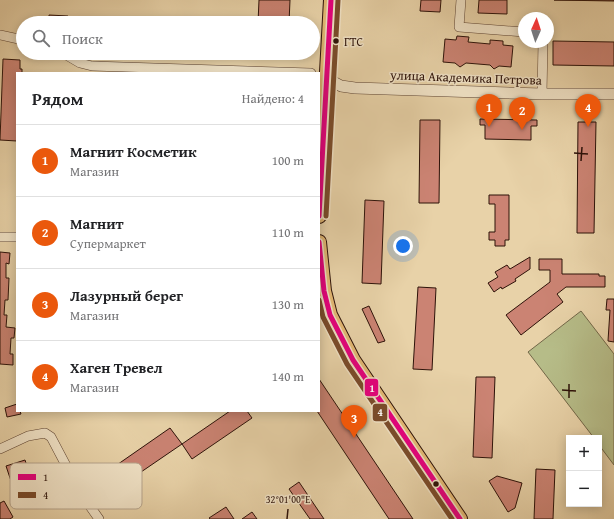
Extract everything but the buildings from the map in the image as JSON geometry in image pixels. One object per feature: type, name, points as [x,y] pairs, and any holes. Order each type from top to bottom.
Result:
[{"type":"main road","points":[[320,181],[323,77],[331,0]]},
{"type":"main road","points":[[320,252],[324,291],[330,315],[353,360],[460,519]]},
{"type":"street","points":[[461,0],[459,27],[518,32]]},
{"type":"street","points":[[0,35],[16,38]]},
{"type":"street","points":[[542,94],[543,48]]},
{"type":"street","points":[[75,60],[92,66],[280,72]]},
{"type":"street","name":"улица Академика Петрова","points":[[323,77],[341,86],[355,88],[460,90],[542,94],[614,94]]},
{"type":"street","points":[[0,237],[16,237]]},
{"type":"street","points":[[0,449],[28,436],[45,433],[51,437],[65,463]]},
{"type":"street","points":[[92,509],[99,519]]},
{"type":"green space","points":[[581,311],[614,354],[614,465],[602,449],[602,435],[592,435],[528,352]]},
{"type":"transit line","name":"1","points":[[320,198],[331,0]]},
{"type":"transit line","name":"4","points":[[326,216],[338,0]]},
{"type":"transit line","name":"1","points":[[320,252],[324,291],[330,315],[353,360],[460,519]]},
{"type":"transit line","name":"4","points":[[320,304],[323,317],[347,364],[452,519]]},
{"type":"place","name":"ГТС","points":[[336,41]]},
{"type":"place","name":"Магнит Косметик","points":[[489,127]]},
{"type":"place","name":"Хаген Тревел","points":[[588,127]]},
{"type":"place","name":"Магнит","points":[[522,130]]},
{"type":"place","name":"Лазурный берег","points":[[354,438]]}]
